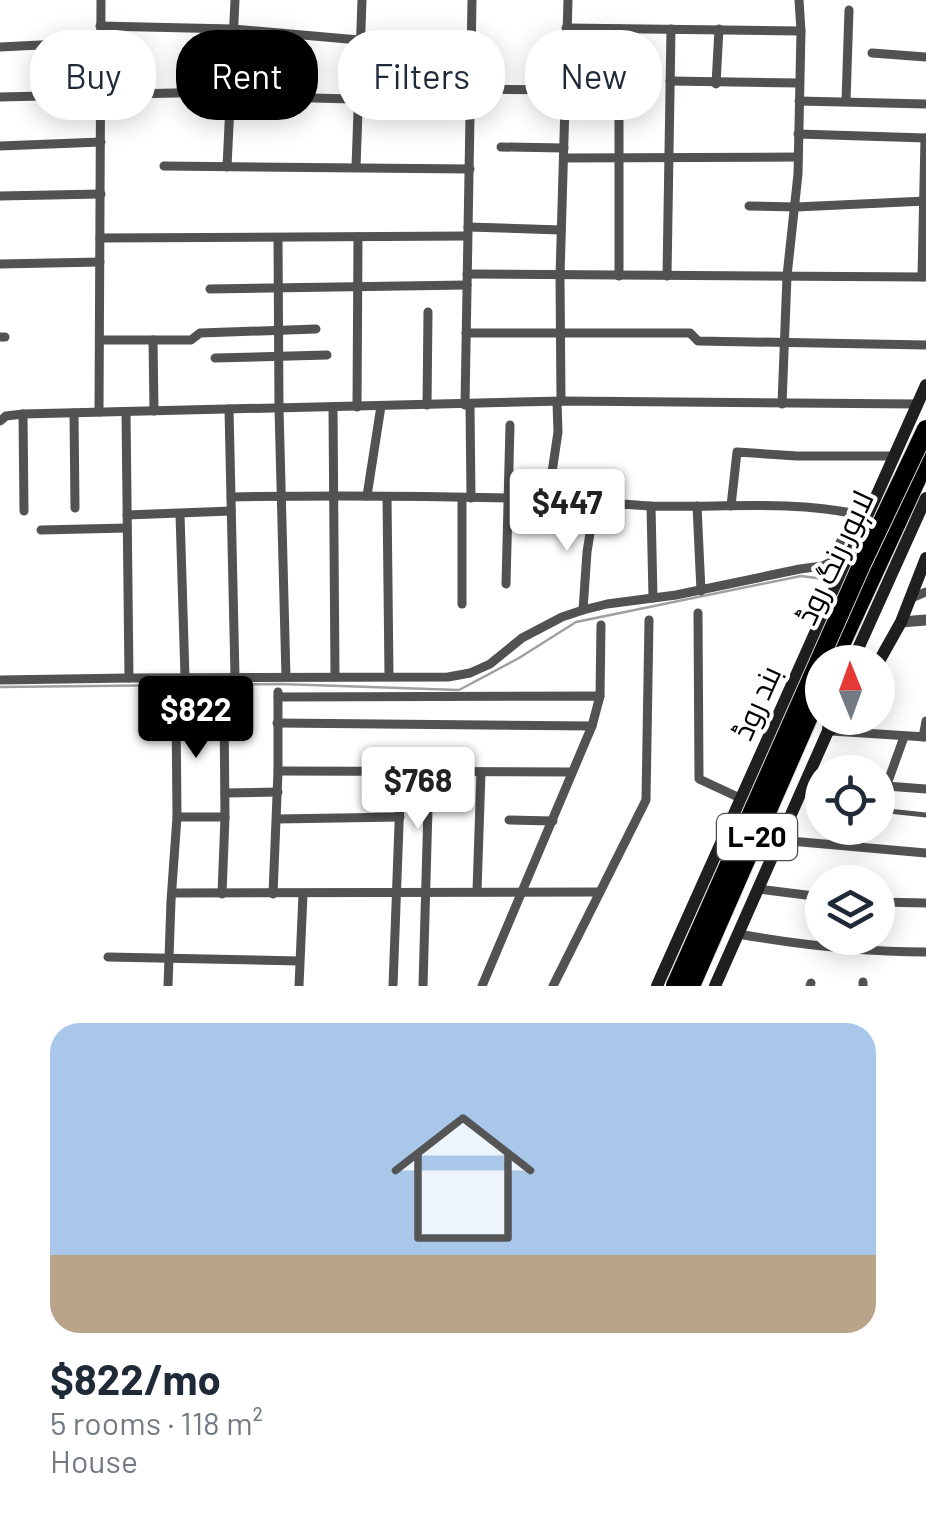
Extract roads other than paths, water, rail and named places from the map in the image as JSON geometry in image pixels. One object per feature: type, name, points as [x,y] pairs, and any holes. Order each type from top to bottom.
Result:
[{"type":"highway","name":"لاہور رنگ روڈ","points":[[675,986],[846,598],[926,428]]},
{"type":"highway","name":"لاہور رنگ روڈ","points":[[841,645],[926,460]]},
{"type":"highway","name":"L-20","points":[[691,986],[805,726]]},
{"type":"main road","name":"بند روڈ","points":[[657,986],[765,746],[861,514],[894,456],[926,385]]},
{"type":"main road","points":[[860,645],[926,498]]},
{"type":"main road","points":[[888,645],[926,558]]},
{"type":"main road","points":[[715,986],[805,783]]},
{"type":"street","points":[[100,30],[101,0]]},
{"type":"street","points":[[233,29],[235,0]]},
{"type":"street","points":[[360,30],[362,0]]},
{"type":"street","points":[[471,30],[472,0]]},
{"type":"street","points":[[568,0],[566,28],[801,30]]},
{"type":"street","points":[[782,404],[788,276],[796,207],[799,0]]},
{"type":"street","points":[[846,100],[849,10]]},
{"type":"street","points":[[100,26],[233,29],[338,38]]},
{"type":"street","points":[[619,29],[619,276]]},
{"type":"street","points":[[667,276],[671,29]]},
{"type":"street","points":[[716,84],[719,29]]},
{"type":"street","points":[[0,46],[30,45]]},
{"type":"street","points":[[872,53],[926,57]]},
{"type":"street","points":[[670,81],[800,83]]},
{"type":"street","points":[[0,97],[30,96]]},
{"type":"street","points":[[799,101],[926,104]]},
{"type":"street","points":[[99,412],[101,120]]},
{"type":"street","points":[[227,166],[229,120]]},
{"type":"street","points":[[356,167],[357,120]]},
{"type":"street","points":[[462,604],[467,499],[471,120]]},
{"type":"street","points":[[548,500],[558,432],[564,120]]},
{"type":"street","points":[[210,288],[560,276],[924,276],[925,138],[798,134]]},
{"type":"street","points":[[0,146],[101,142]]},
{"type":"street","points":[[501,147],[619,157],[798,157]]},
{"type":"street","points":[[164,166],[470,169]]},
{"type":"street","points":[[0,196],[101,194]]},
{"type":"street","points":[[749,206],[925,201]]},
{"type":"street","points":[[100,238],[358,237],[562,230]]},
{"type":"street","points":[[358,237],[358,407]]},
{"type":"street","points":[[278,238],[286,676]]},
{"type":"street","points":[[0,264],[100,262]]},
{"type":"street","points":[[427,406],[428,312]]},
{"type":"street","points":[[100,340],[192,340],[200,333],[316,330]]},
{"type":"street","points":[[466,333],[690,332],[698,341],[926,345]]},
{"type":"street","points":[[152,340],[154,411]]},
{"type":"street","points":[[215,358],[327,355]]},
{"type":"street","points":[[0,421],[6,416],[23,414],[559,402],[917,404]]},
{"type":"street","points":[[368,496],[382,406]]},
{"type":"street","points":[[333,407],[335,676]]},
{"type":"street","points":[[229,409],[235,677]]},
{"type":"street","points":[[126,412],[129,678]]},
{"type":"street","points":[[74,413],[75,508]]},
{"type":"street","points":[[23,414],[24,511]]},
{"type":"street","points":[[506,584],[510,425]]},
{"type":"street","points":[[730,506],[738,452],[894,456]]},
{"type":"street","points":[[386,497],[389,676]]},
{"type":"street","points":[[0,680],[470,673],[490,664],[522,638],[583,610],[822,566],[831,562],[861,514],[830,508],[651,506],[510,498],[231,498]]},
{"type":"street","points":[[583,610],[595,502]]},
{"type":"street","points":[[651,506],[654,598]]},
{"type":"street","points":[[697,506],[701,590]]},
{"type":"street","points":[[127,515],[231,511]]},
{"type":"street","points":[[180,514],[185,677]]},
{"type":"street","points":[[41,530],[128,528]]},
{"type":"street","points":[[909,600],[926,592]]},
{"type":"street","points":[[698,614],[699,780],[740,798]]},
{"type":"street","points":[[553,986],[646,800],[649,620]]},
{"type":"street","points":[[901,622],[926,620]]},
{"type":"street","points":[[482,986],[592,726],[600,696],[601,626]]},
{"type":"street","points":[[274,894],[278,695],[600,696]]},
{"type":"street","points":[[168,986],[177,817],[176,706]]},
{"type":"street","points":[[222,894],[224,706]]},
{"type":"street","points":[[895,735],[925,737],[926,721]]},
{"type":"street","points":[[277,723],[592,726]]},
{"type":"street","points":[[895,761],[904,736]]},
{"type":"street","points":[[765,746],[805,765]]},
{"type":"street","points":[[278,770],[571,772]]},
{"type":"street","points":[[394,986],[401,771]]},
{"type":"street","points":[[477,891],[481,772]]},
{"type":"street","points":[[895,786],[926,788]]},
{"type":"street","points":[[225,793],[278,792]]},
{"type":"street","points":[[277,819],[428,808],[423,986]]},
{"type":"street","points":[[177,817],[225,818]]},
{"type":"street","points":[[509,820],[553,821]]},
{"type":"street","points":[[779,840],[926,852]]},
{"type":"street","points":[[758,889],[805,895]]},
{"type":"street","points":[[172,893],[600,892]]},
{"type":"street","points":[[299,986],[303,894]]},
{"type":"street","points":[[895,902],[926,903]]},
{"type":"street","points":[[738,934],[876,952],[926,952]]},
{"type":"street","points":[[108,958],[299,961]]},
{"type":"lane","points":[[895,812],[926,815]]},
{"type":"waterway","points":[[0,687],[281,684],[459,690],[576,622],[801,576],[824,579]]}]
